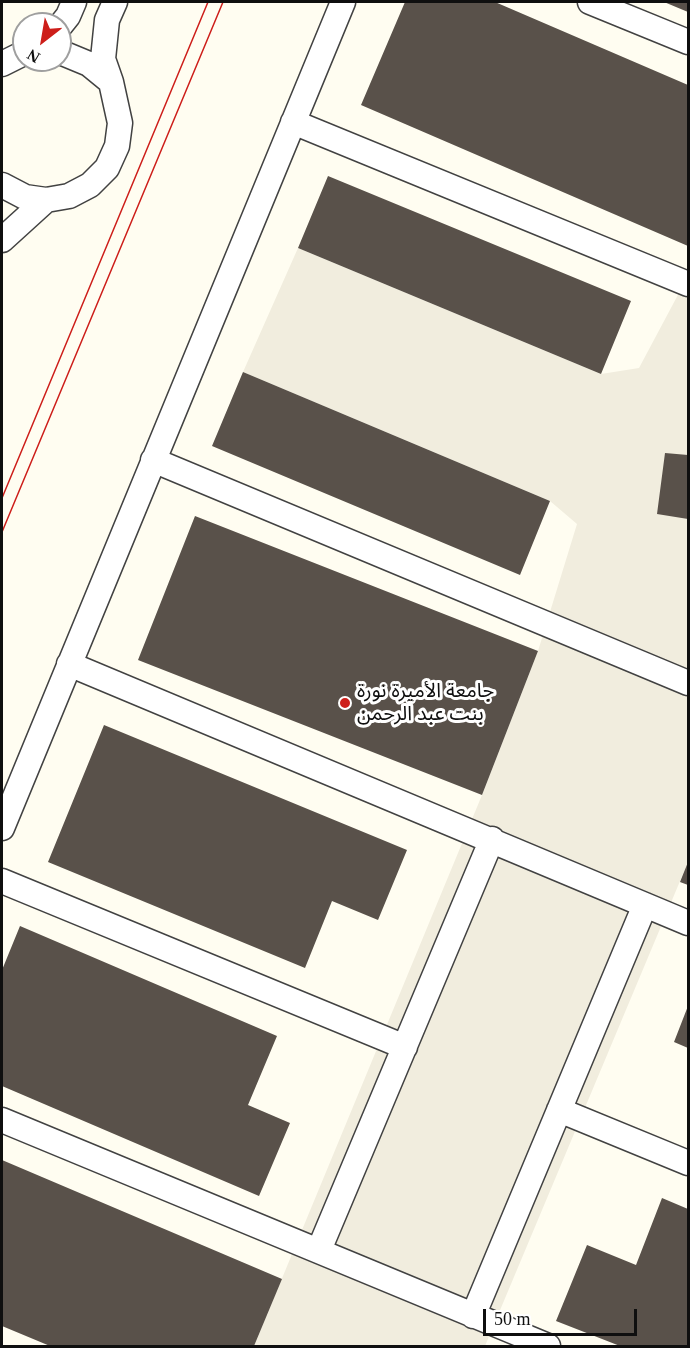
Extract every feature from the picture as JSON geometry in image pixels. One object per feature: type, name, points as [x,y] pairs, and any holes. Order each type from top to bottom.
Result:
[{"type":"street","points":[[2,185],[25,197],[46,200],[69,196],[90,184],[107,168],[117,146],[120,123],[111,82],[103,59],[107,20],[115,2]]},
{"type":"street","points":[[2,828],[343,2]]},
{"type":"street","points":[[590,2],[688,42]]},
{"type":"street","points":[[72,57],[89,64],[111,82]]},
{"type":"street","points":[[293,122],[688,285]]},
{"type":"street","points":[[2,240],[46,200]]},
{"type":"street","points":[[153,460],[688,683]]},
{"type":"street","points":[[69,664],[492,839],[688,923]]},
{"type":"street","points":[[319,1251],[492,839]]},
{"type":"street","points":[[2,881],[405,1047]]},
{"type":"street","points":[[473,1316],[645,905]]},
{"type":"street","points":[[559,1110],[688,1164]]},
{"type":"street","points":[[2,1120],[548,1347]]},
{"type":"shaded area","points":[[298,248],[601,374],[639,368],[688,276],[688,862],[485,1346],[254,1346],[482,795],[538,651],[577,524],[550,501],[243,372]]},
{"type":"building","points":[[405,2],[495,2],[688,85],[688,246],[361,105]]},
{"type":"building","points":[[664,2],[688,2],[688,12]]},
{"type":"building","points":[[328,176],[631,301],[601,374],[298,248]]},
{"type":"building","points":[[243,372],[550,501],[520,575],[212,446]]},
{"type":"building","points":[[665,453],[688,455],[688,519],[657,514]]},
{"type":"building","points":[[195,516],[538,651],[482,795],[138,660]]},
{"type":"building","points":[[104,725],[407,850],[378,920],[332,901],[305,968],[48,862]]},
{"type":"building","points":[[688,862],[688,885],[680,882]]},
{"type":"building","points":[[20,926],[277,1036],[248,1105],[290,1123],[259,1196],[2,1086],[2,970]]},
{"type":"building","points":[[688,1006],[688,1048],[674,1042]]},
{"type":"building","points":[[2,1160],[282,1279],[254,1346],[50,1346],[2,1326]]},
{"type":"building","points":[[662,1198],[688,1209],[688,1346],[620,1346],[556,1321],[587,1245],[636,1265]]},
{"type":"tram line","points":[[2,498],[208,2]]},
{"type":"tram line","points":[[2,532],[223,2]]},
{"type":"place","name":"جامعة الأميرة نورة بنت عبد الرحمن","points":[[345,703]]}]
